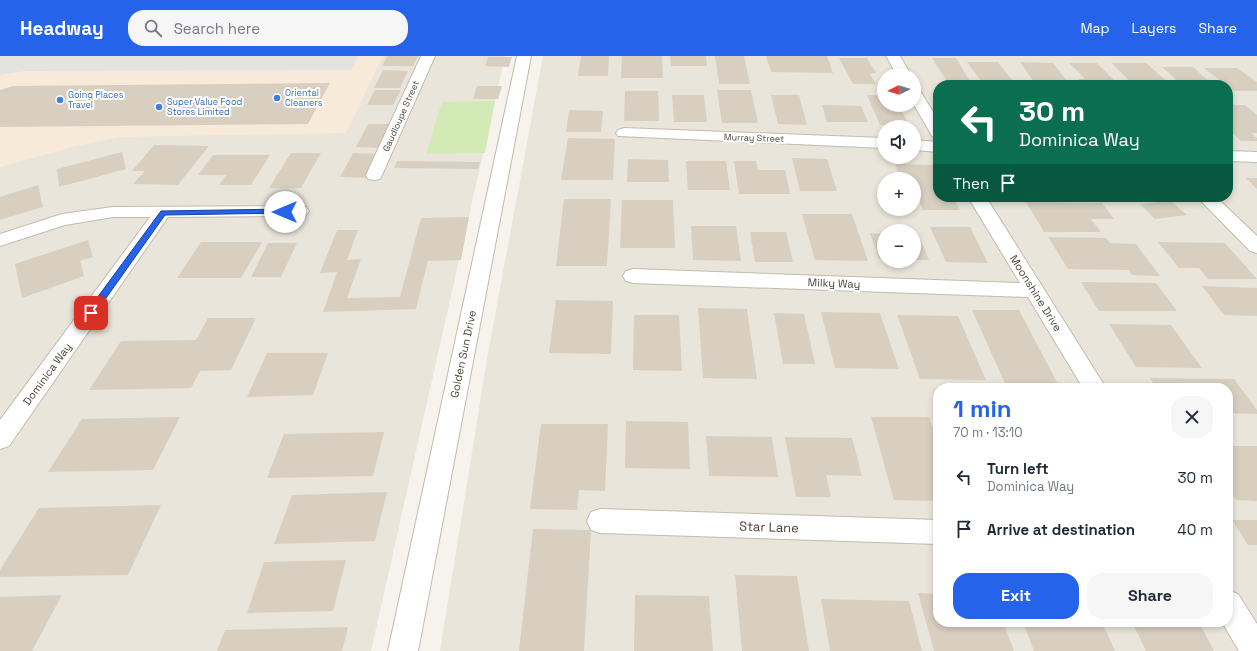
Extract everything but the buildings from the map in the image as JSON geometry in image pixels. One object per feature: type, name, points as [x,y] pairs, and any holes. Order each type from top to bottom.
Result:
[{"type":"street","name":"Gaudloupe Street","points":[[374,175],[428,56]]},
{"type":"street","name":"Golden Sun Drive","points":[[403,651],[524,56]]},
{"type":"street","points":[[893,56],[900,68]]},
{"type":"street","points":[[921,104],[933,124]]},
{"type":"street","name":"Murray Street","points":[[624,133],[877,143]]},
{"type":"street","points":[[921,146],[933,147]]},
{"type":"street","points":[[1233,156],[1257,157]]},
{"type":"street","name":"Moonshine Drive","points":[[980,202],[1092,383]]},
{"type":"street","points":[[1211,202],[1257,247]]},
{"type":"street","points":[[0,240],[77,217],[113,212],[300,211]]},
{"type":"street","name":"Dominica Way","points":[[0,439],[163,212]]},
{"type":"street","name":"Milky Way","points":[[633,276],[1034,290]]},
{"type":"street","name":"Star Lane","points":[[600,521],[933,532]]},
{"type":"street","points":[[1233,612],[1256,651]]},
{"type":"shaded area","points":[[0,56],[505,56],[371,651],[0,651]]},
{"type":"shaded area","points":[[0,56],[383,56],[346,133],[120,137],[76,146],[0,167]]},
{"type":"shaded area","points":[[0,56],[358,56],[351,70],[25,71],[0,75]]},
{"type":"shaded area","points":[[543,56],[1257,56],[1257,651],[440,651],[487,359]]},
{"type":"green space","points":[[495,101],[485,153],[426,154],[442,102]]},
{"type":"place","name":"Oriental Cleaners","points":[[277,98]]},
{"type":"place","name":"Going Places Travel","points":[[60,100]]},
{"type":"place","name":"Super Value Food Stores Limited","points":[[159,107]]},
{"type":"route","points":[[91,313],[163,212],[285,212]]}]
